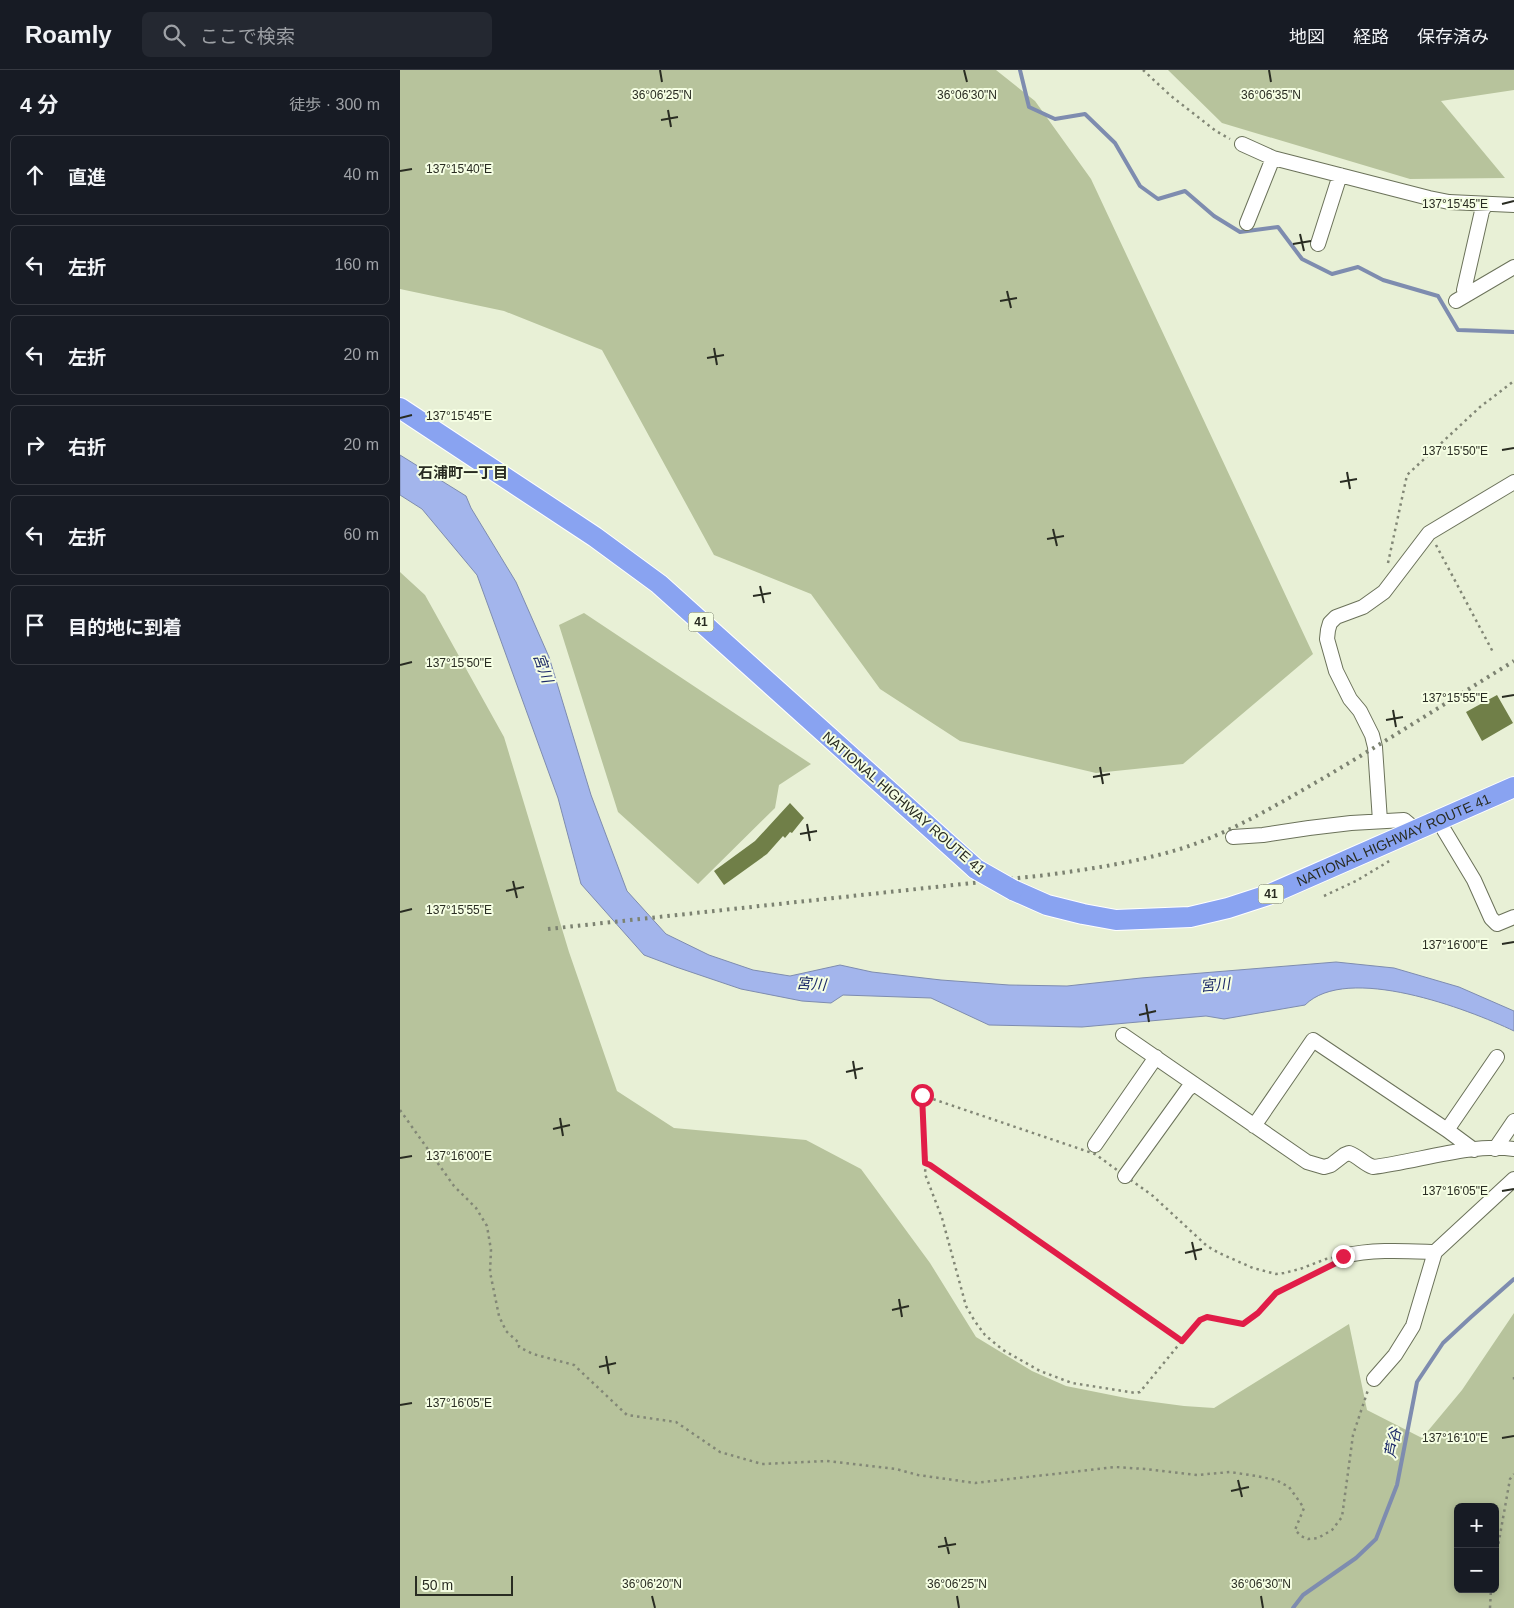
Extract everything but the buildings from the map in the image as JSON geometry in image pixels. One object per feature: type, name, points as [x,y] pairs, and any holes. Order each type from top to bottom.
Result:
[{"type":"highway","name":"NATIONAL HIGHWAY ROUTE 41","points":[[400,408],[595,537],[659,584],[976,869],[1013,890],[1047,905],[1116,920],[1190,917],[1228,908],[1268,895],[1514,787]]},
{"type":"street","points":[[1242,144],[1273,158],[1430,198],[1449,202],[1514,205]]},
{"type":"street","points":[[1247,223],[1273,158]]},
{"type":"street","points":[[1318,244],[1340,175]]},
{"type":"street","points":[[1486,204],[1482,211],[1462,298],[1514,267]]},
{"type":"street","points":[[1380,822],[1376,747],[1360,711],[1350,699],[1336,671],[1327,638],[1330,623],[1336,617],[1363,606],[1384,592],[1429,533],[1514,482]]},
{"type":"street","points":[[1233,837],[1404,820],[1416,830]]},
{"type":"street","points":[[1444,830],[1474,880],[1491,918],[1497,924],[1514,917]]},
{"type":"street","points":[[1123,1035],[1308,1162],[1324,1167],[1331,1165],[1349,1153],[1355,1155],[1368,1166],[1373,1167],[1474,1150],[1514,1150]]},
{"type":"street","points":[[1254,1126],[1313,1040],[1474,1150]]},
{"type":"street","points":[[1095,1145],[1156,1057]]},
{"type":"street","points":[[1447,1130],[1497,1057]]},
{"type":"street","points":[[1126,1176],[1187,1090],[1194,1084]]},
{"type":"street","points":[[1496,1149],[1514,1121]]},
{"type":"street","points":[[1374,1379],[1395,1355],[1413,1326],[1435,1252],[1514,1179]]},
{"type":"street","points":[[1343,1256],[1357,1253],[1391,1251],[1435,1252]]},
{"type":"path","points":[[1143,70],[1171,96],[1216,131],[1242,144]]},
{"type":"path","points":[[1388,565],[1407,475],[1480,407],[1514,381]]},
{"type":"path","points":[[1429,533],[1494,654]]},
{"type":"path","points":[[1324,896],[1356,881],[1396,857]]},
{"type":"path","points":[[922,1095],[1095,1154],[1153,1196],[1206,1246],[1253,1268],[1276,1274],[1284,1273],[1326,1259],[1343,1256],[1340,1261],[1276,1293],[1258,1313],[1243,1324],[1207,1317],[1200,1320],[1140,1392],[1136,1393],[1072,1382],[1040,1371],[1002,1350],[985,1335],[966,1306],[942,1218],[925,1174],[922,1095]]},
{"type":"path","points":[[400,1110],[454,1186],[476,1208],[487,1226],[491,1250],[490,1272],[499,1316],[506,1332],[518,1343],[520,1348],[533,1354],[574,1365],[627,1415],[676,1422],[720,1452],[762,1464],[827,1461],[896,1469],[918,1475],[975,1483],[1115,1467],[1197,1475],[1230,1472],[1276,1480],[1289,1486],[1304,1508],[1295,1530],[1301,1536],[1308,1539],[1318,1538],[1332,1530],[1342,1517],[1353,1435],[1374,1379]]},
{"type":"path","points":[[925,1163],[1182,1341]]},
{"type":"path","points":[[1514,1377],[1514,1383]]},
{"type":"path","points":[[1498,1548],[1510,1479],[1514,1474]]},
{"type":"path","points":[[1490,1608],[1491,1593]]},
{"type":"green space","points":[[400,70],[996,70],[1035,101],[1091,179],[1313,654],[1183,764],[1096,773],[960,741],[880,689],[811,594],[714,555],[602,350],[504,311],[400,289]]},
{"type":"green space","points":[[1168,70],[1514,70],[1514,90],[1441,101],[1505,178],[1410,179],[1222,123]]},
{"type":"green space","points":[[400,572],[425,595],[504,737],[569,952],[617,1091],[674,1128],[806,1140],[861,1169],[930,1263],[976,1337],[1032,1371],[1066,1386],[1131,1399],[1214,1408],[1349,1324],[1367,1410],[1422,1438],[1462,1390],[1514,1313],[1514,1608],[400,1608]]},
{"type":"green space","points":[[584,613],[811,764],[779,785],[775,808],[698,884],[618,812],[559,625]]},
{"type":"water","name":"宮川","points":[[400,455],[466,496],[471,508],[516,582],[549,657],[591,795],[627,891],[666,934],[709,955],[753,970],[790,976],[840,965],[872,972],[941,980],[1009,985],[1067,986],[1336,962],[1394,968],[1459,987],[1514,1011],[1514,1031],[1439,1002],[1377,989],[1349,988],[1324,993],[1305,1005],[1224,1019],[1206,1016],[1082,1027],[989,1025],[931,998],[843,995],[831,1003],[802,1001],[741,989],[644,955],[581,884],[558,798],[477,575],[422,509],[400,495]]},
{"type":"waterway","points":[[1020,70],[1029,107],[1055,119],[1085,114],[1115,143],[1140,186],[1158,199],[1185,191],[1214,216],[1240,232],[1278,227],[1302,259],[1332,274],[1358,267],[1383,280],[1438,296],[1458,330],[1514,332]]},
{"type":"waterway","name":"芦谷","points":[[1293,1608],[1303,1595],[1356,1558],[1376,1539],[1397,1485],[1417,1382],[1443,1343],[1514,1279]]},
{"type":"railway","points":[[548,929],[1046,875],[1114,865],[1164,854],[1199,843],[1269,809],[1369,751],[1514,661]]},
{"type":"district","name":"石浦町一丁目","points":[[463,473]]},
{"type":"route","points":[[922,1095],[925,1163],[1182,1341],[1202,1318],[1212,1317],[1243,1324],[1258,1313],[1276,1293],[1340,1261],[1343,1256]]}]
